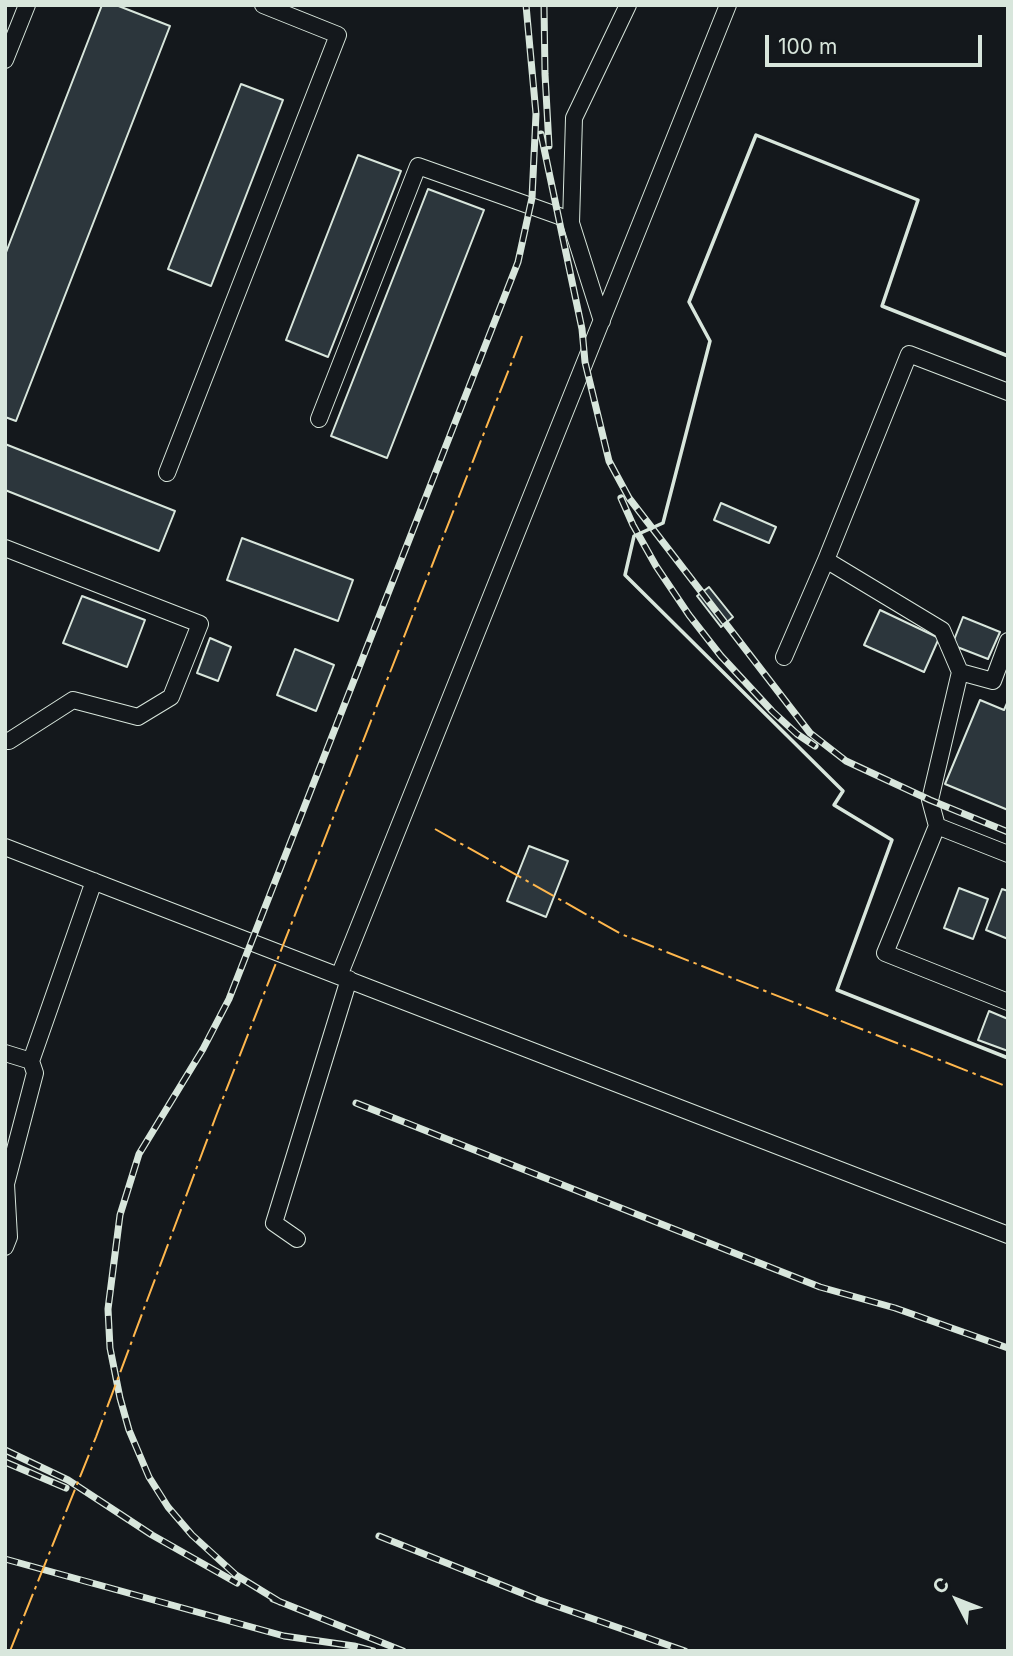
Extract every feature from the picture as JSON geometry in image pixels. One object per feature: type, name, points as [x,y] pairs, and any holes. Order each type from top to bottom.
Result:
[{"type":"street","points":[[5,60],[27,5]]},
{"type":"street","points":[[167,474],[338,35],[263,5]]},
{"type":"street","points":[[602,321],[571,223],[574,118],[628,5]]},
{"type":"street","points":[[298,1238],[274,1223],[344,977],[728,5]]},
{"type":"street","points":[[319,419],[418,166],[559,216],[571,223]]},
{"type":"street","points":[[784,657],[909,354],[1008,392]]},
{"type":"street","points":[[5,548],[200,624],[171,697],[138,717],[73,700],[5,741]]},
{"type":"street","points":[[826,560],[942,630],[960,672],[930,800],[937,826],[885,953],[1008,1002]]},
{"type":"street","points":[[960,672],[992,681],[1006,649]]},
{"type":"street","points":[[937,826],[1008,854]]},
{"type":"street","points":[[7,853],[94,881],[1008,1235]]},
{"type":"street","points":[[5,1247],[9,1237],[6,1184],[35,1073],[31,1062],[94,881]]},
{"type":"street","points":[[5,1052],[31,1062]]},
{"type":"building","points":[[102,5],[116,5],[170,26],[16,421],[5,417],[5,255]]},
{"type":"building","points":[[241,84],[283,100],[211,286],[168,269]]},
{"type":"building","points":[[358,155],[401,171],[328,357],[286,340]]},
{"type":"building","points":[[428,189],[484,210],[387,458],[331,436]]},
{"type":"building","points":[[5,444],[175,511],[159,551],[5,490]]},
{"type":"building","points":[[721,503],[776,527],[769,543],[714,520]]},
{"type":"building","points":[[242,538],[353,580],[338,621],[227,580]]},
{"type":"building","points":[[709,587],[733,617],[721,627],[697,596]]},
{"type":"building","points":[[82,596],[145,620],[127,667],[63,643]]},
{"type":"building","points":[[880,610],[939,638],[924,672],[864,645]]},
{"type":"building","points":[[963,617],[1000,632],[988,659],[952,645]]},
{"type":"building","points":[[210,638],[231,647],[218,681],[197,673]]},
{"type":"building","points":[[295,649],[334,665],[316,711],[277,695]]},
{"type":"building","points":[[980,700],[1004,710],[1008,701],[1008,810],[945,784]]},
{"type":"building","points":[[529,846],[568,861],[546,917],[507,901]]},
{"type":"building","points":[[959,888],[988,899],[973,939],[944,928]]},
{"type":"building","points":[[1002,889],[1008,891],[1008,939],[986,930]]},
{"type":"building","points":[[989,1011],[1008,1019],[1008,1051],[978,1040]]},
{"type":"railway","points":[[280,1602],[236,1575],[192,1535],[168,1507],[149,1477],[129,1430],[110,1348],[108,1309],[120,1215],[139,1154],[203,1049],[229,999],[518,262],[532,198],[536,114],[526,5]]},
{"type":"railway","points":[[544,5],[549,146]]},
{"type":"railway","points":[[541,134],[582,329],[585,362],[609,461],[629,498],[810,733],[846,761],[1008,832]]},
{"type":"railway","points":[[621,498],[656,566],[721,656],[772,711],[815,746]]},
{"type":"railway","points":[[356,1103],[820,1287],[895,1308],[1008,1348]]},
{"type":"railway","points":[[5,1450],[68,1480],[152,1535],[237,1583]]},
{"type":"railway","points":[[5,1462],[66,1488]]},
{"type":"railway","points":[[379,1536],[539,1600],[685,1651]]},
{"type":"railway","points":[[5,1559],[284,1636],[373,1651]]},
{"type":"railway","points":[[273,1599],[403,1651]]},
{"type":"wall","points":[[1008,356],[882,306],[918,200],[756,135],[689,302],[710,341],[663,523],[634,536],[625,575],[843,791],[834,805],[892,840],[837,990],[1008,1058]]},
{"type":"power","points":[[10,1651],[96,1437],[216,1116],[522,336]]},
{"type":"power","points":[[435,829],[621,934],[1008,1087]]}]
